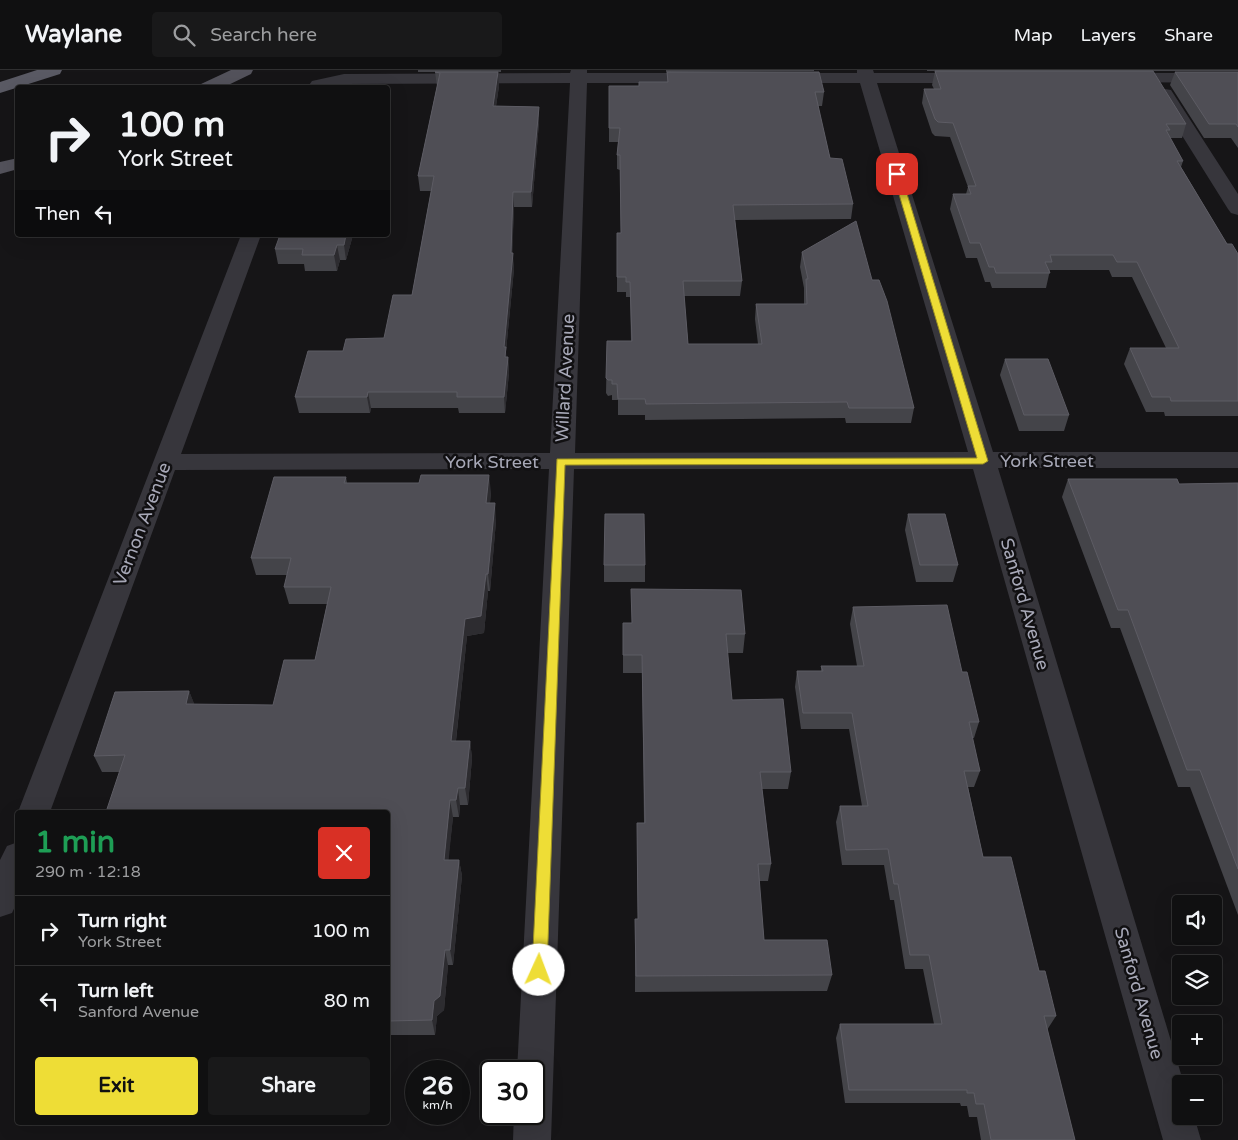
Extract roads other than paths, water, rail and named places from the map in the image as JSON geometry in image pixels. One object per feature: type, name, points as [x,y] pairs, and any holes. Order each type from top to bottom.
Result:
[{"type":"highway","points":[[0,88],[54,70]]},
{"type":"main road","points":[[213,85],[245,70]]},
{"type":"main road","points":[[0,168],[15,164]]},
{"type":"street","points":[[321,85],[344,79],[579,74],[718,78]]},
{"type":"street","name":"Willard Avenue","points":[[536,1060],[560,462],[579,74]]},
{"type":"street","points":[[768,78],[867,74],[987,78]]},
{"type":"street","name":"Sanford Avenue","points":[[867,74],[983,461],[1182,1140]]},
{"type":"street","points":[[1105,78],[1238,78]]},
{"type":"street","points":[[1155,78],[1238,209]]},
{"type":"street","name":"Vernon Avenue","points":[[35,810],[250,237]]},
{"type":"street","name":"York Street","points":[[166,462],[1238,460]]},
{"type":"street","points":[[0,902],[15,864]]},
{"type":"street","points":[[532,1140],[533,1125]]}]
